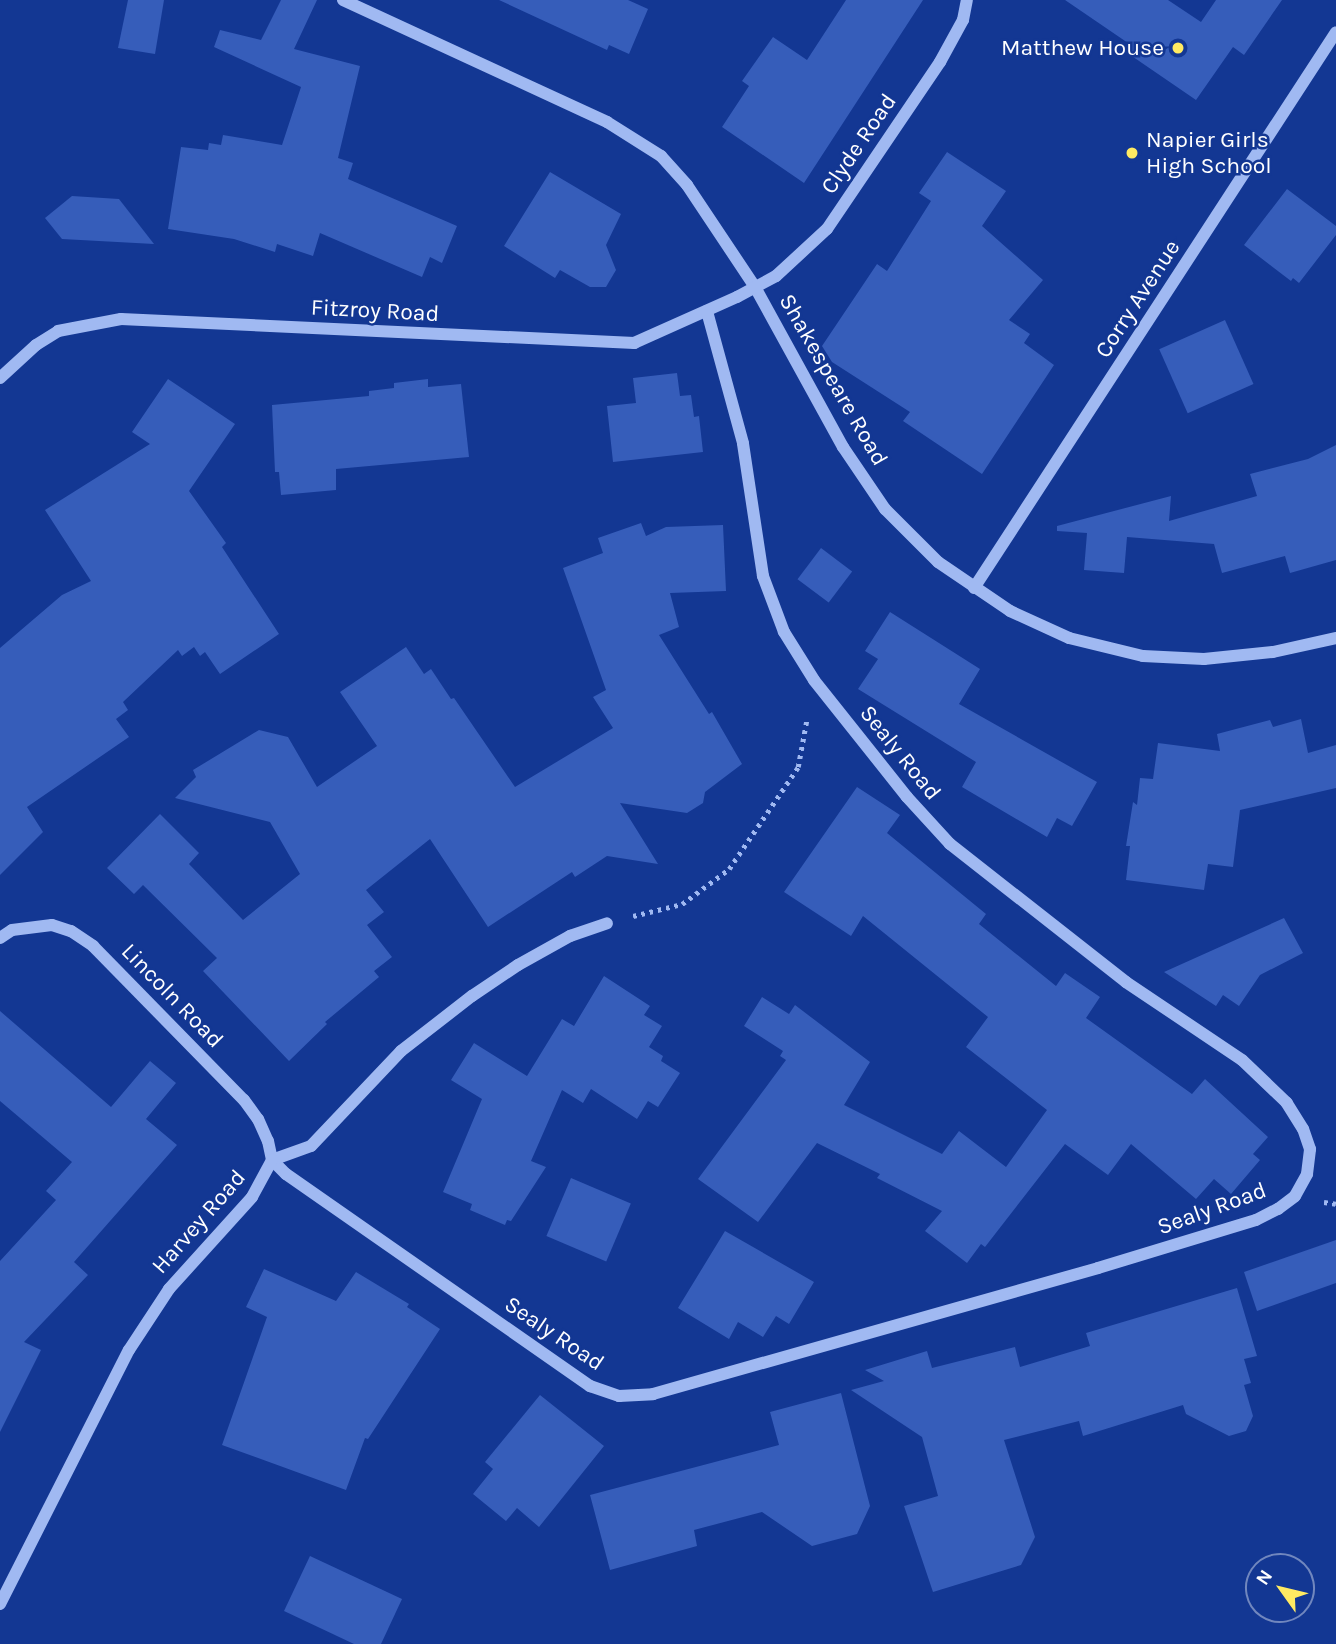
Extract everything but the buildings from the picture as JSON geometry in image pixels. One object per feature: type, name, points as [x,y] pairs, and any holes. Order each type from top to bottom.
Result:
[{"type":"street","name":"Shakespeare Road","points":[[343,0],[607,122],[651,150],[687,185],[755,287],[843,447],[885,509],[938,562],[974,588],[1010,611],[1069,638],[1143,656],[1204,659],[1273,652],[1336,638]]},
{"type":"street","name":"Clyde Road","points":[[755,287],[796,260],[827,229],[940,62],[963,20],[967,0]]},
{"type":"street","name":"Corry Avenue","points":[[974,588],[1336,32]]},
{"type":"street","name":"Fitzroy Road","points":[[0,378],[36,345],[58,331],[121,319],[634,343],[755,287]]},
{"type":"street","name":"Sealy Road","points":[[272,1160],[286,1174],[590,1386],[619,1396],[653,1394],[1098,1268],[1256,1220],[1278,1209],[1295,1196],[1307,1174],[1310,1149],[1303,1129],[1287,1103],[1242,1060],[1125,982],[950,844],[907,797],[814,680],[783,632],[763,576],[743,443],[707,311]]},
{"type":"street","name":"Harvey Road","points":[[0,1604],[129,1350],[169,1289],[252,1197],[272,1160],[311,1146],[401,1051],[472,996],[518,965],[570,936],[607,923]]},
{"type":"street","name":"Lincoln Road","points":[[0,937],[12,930],[52,925],[71,931],[93,946],[244,1100],[258,1119],[268,1140],[272,1160]]},
{"type":"path","points":[[607,923],[682,904],[729,869],[798,768],[814,680]]},
{"type":"place","name":"Matthew House","points":[[1178,48]]},
{"type":"place","name":"Napier Girls High School","points":[[1132,153]]}]
